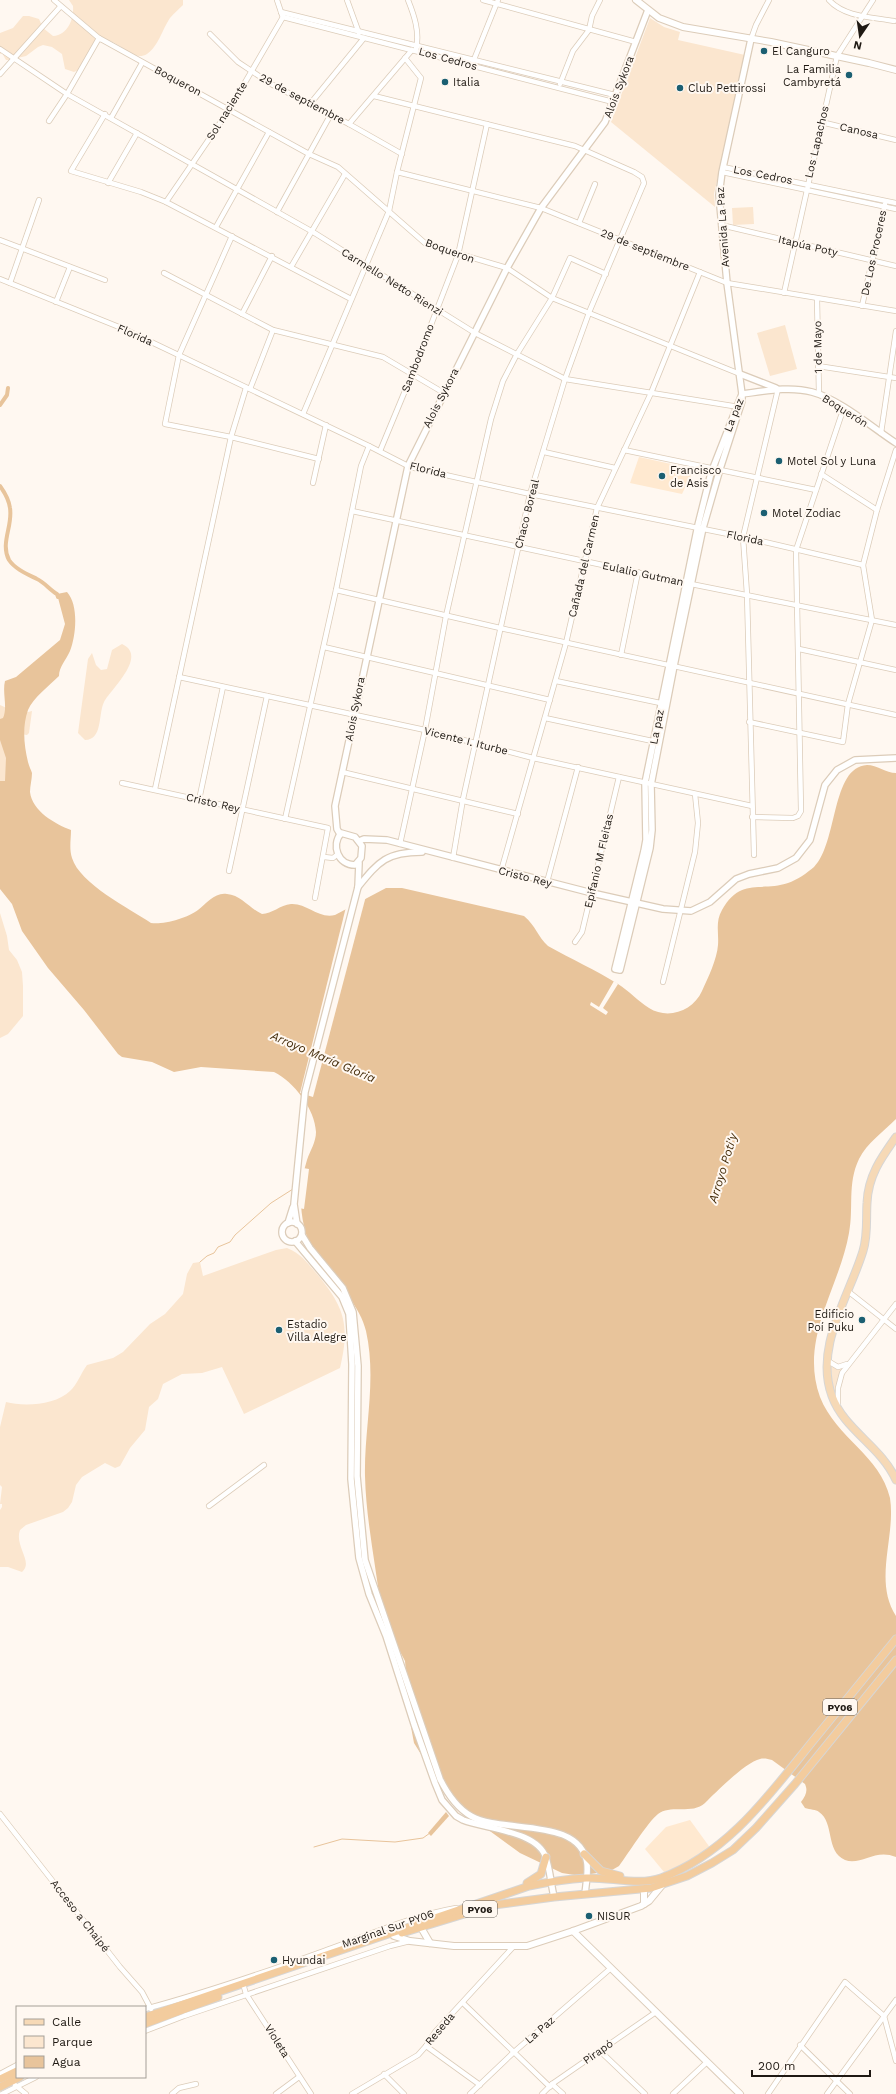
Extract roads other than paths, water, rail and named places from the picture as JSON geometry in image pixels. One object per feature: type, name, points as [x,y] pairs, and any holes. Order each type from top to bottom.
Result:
[{"type":"highway","name":"PY06","points":[[661,1881],[718,1846],[738,1828],[784,1776],[896,1639]]},
{"type":"highway","name":"PY06","points":[[146,2023],[154,2013],[245,1991],[394,1936],[472,1905],[551,1881],[586,1878],[661,1881],[700,1870],[733,1850],[756,1828],[795,1784],[896,1660]]},
{"type":"highway","points":[[584,1854],[601,1871],[634,1880]]},
{"type":"highway","points":[[499,1897],[536,1879],[544,1870],[546,1857]]},
{"type":"highway","points":[[644,1889],[647,1884],[661,1881]]},
{"type":"highway","name":"PY06","points":[[146,2017],[154,2013],[420,1925],[494,1905],[554,1897],[644,1889]]},
{"type":"highway","points":[[12,2081],[16,2073]]},
{"type":"highway","points":[[0,2087],[18,2078]]},
{"type":"highway","points":[[0,2080],[12,2081]]},
{"type":"main road","points":[[636,0],[648,10],[666,21],[683,27],[837,56],[896,70]]},
{"type":"main road","points":[[896,1137],[878,1163],[869,1182],[866,1239],[849,1292],[831,1338],[826,1357],[826,1370],[832,1399],[848,1423],[886,1460],[896,1480]]},
{"type":"main road","points":[[394,1936],[410,1941],[454,1946],[514,1946],[534,1944],[644,1904],[661,1881]]},
{"type":"main road","points":[[644,1889],[644,1904]]},
{"type":"main road","points":[[420,1925],[430,1943]]},
{"type":"main road","points":[[573,1931],[740,2094]]},
{"type":"street","name":"Boqueron","points":[[54,0],[60,7],[100,39],[142,63],[230,109],[309,154],[338,167],[426,244],[458,255],[507,268],[552,298],[740,374]]},
{"type":"street","points":[[277,0],[282,14],[358,31],[415,49],[474,60],[615,95]]},
{"type":"street","points":[[310,104],[362,37],[358,31],[347,0]]},
{"type":"street","points":[[349,124],[374,96],[404,58],[415,49],[418,40],[414,16],[408,0]]},
{"type":"street","points":[[483,0],[497,2],[589,30],[636,42]]},
{"type":"street","points":[[558,88],[573,51],[589,30],[592,16],[600,0]]},
{"type":"street","points":[[751,39],[756,25],[769,0]]},
{"type":"street","points":[[829,0],[840,9],[894,21]]},
{"type":"street","name":"Los Lapachos","points":[[784,293],[821,122],[837,56],[872,0]]},
{"type":"street","points":[[472,66],[497,2]]},
{"type":"street","points":[[0,74],[60,7]]},
{"type":"street","name":"Alois Sykora","points":[[341,833],[334,810],[365,657],[408,466],[507,268],[542,208],[605,122],[648,10]]},
{"type":"street","name":"Los Cedros","points":[[282,14],[362,37],[415,49],[472,66],[613,102]]},
{"type":"street","name":"Sol naciente","points":[[166,202],[230,109],[252,72],[282,14]]},
{"type":"street","name":"29 de septiembre","points":[[210,34],[238,62],[270,84],[331,114],[402,154]]},
{"type":"street","points":[[49,121],[67,94],[99,38],[100,39]]},
{"type":"street","name":"Avenida La Paz","points":[[742,394],[727,283],[719,196],[722,170],[751,39]]},
{"type":"street","name":"Carmello Netto Rienzi","points":[[0,49],[67,94],[105,114],[312,232],[475,333],[565,379],[739,407]]},
{"type":"street","points":[[303,414],[331,345],[390,211],[397,172],[421,78],[404,58]]},
{"type":"street","points":[[111,118],[142,63]]},
{"type":"street","points":[[374,96],[585,150]]},
{"type":"street","points":[[105,114],[71,171],[141,192],[166,202],[272,256],[351,299]]},
{"type":"street","points":[[277,212],[331,114]]},
{"type":"street","name":"Canosa","points":[[821,122],[896,140]]},
{"type":"street","name":"Sambodromo","points":[[380,451],[412,374],[458,255],[488,124]]},
{"type":"street","points":[[216,227],[269,132]]},
{"type":"street","points":[[108,183],[137,133]]},
{"type":"street","name":"Chaco Boreal","points":[[453,858],[463,799],[477,743],[500,628],[530,494],[565,379],[589,313],[644,183],[642,177],[634,172],[585,150]]},
{"type":"street","name":"Los Cedros","points":[[722,170],[896,203]]},
{"type":"street","name":"29 de septiembre","points":[[397,172],[472,192],[542,208],[727,283],[817,299],[896,310]]},
{"type":"street","points":[[291,267],[345,174]]},
{"type":"street","points":[[579,223],[595,184]]},
{"type":"street","points":[[807,186],[896,209]]},
{"type":"street","points":[[10,283],[39,200]]},
{"type":"street","name":"De Los Proceres","points":[[862,306],[885,200]]},
{"type":"street","name":"Itapúa Poty","points":[[721,225],[896,266]]},
{"type":"street","points":[[232,236],[204,295],[179,356],[165,424],[231,437],[319,459]]},
{"type":"street","points":[[0,240],[105,280]]},
{"type":"street","points":[[242,314],[272,256]]},
{"type":"street","points":[[400,844],[425,730],[446,616],[464,535],[490,419],[503,382],[517,354],[552,298],[570,258],[606,274]]},
{"type":"street","points":[[56,302],[70,267]]},
{"type":"street","name":"Cañada del Carmen","points":[[501,871],[556,681],[566,643],[583,561],[597,508],[651,393],[700,272]]},
{"type":"street","points":[[164,273],[273,330],[383,357],[444,393]]},
{"type":"street","name":"Florida","points":[[0,279],[124,329],[380,451],[408,466],[530,494],[743,537],[863,565]]},
{"type":"street","name":"1 de Mayo","points":[[817,299],[819,394]]},
{"type":"street","points":[[155,789],[231,437],[248,388],[273,330]]},
{"type":"street","points":[[881,433],[896,331]]},
{"type":"street","points":[[818,366],[896,378]]},
{"type":"street","points":[[740,374],[778,389],[759,478],[743,537],[747,594],[750,682],[749,722],[754,855]]},
{"type":"street","name":"Boquerón","points":[[742,394],[778,389],[819,394],[845,409],[896,443]]},
{"type":"street","name":"La paz","points":[[634,903],[620,970],[614,969],[652,839],[648,784],[700,529],[717,468],[739,407],[742,394]]},
{"type":"street","points":[[752,818],[793,818],[800,814],[801,733],[796,550],[841,416],[845,409]]},
{"type":"street","points":[[313,483],[326,425]]},
{"type":"street","points":[[285,819],[324,647],[361,466],[369,446]]},
{"type":"street","points":[[624,450],[717,468],[816,490]]},
{"type":"street","points":[[749,722],[843,742],[848,704],[872,620],[863,565],[877,510],[896,450]]},
{"type":"street","points":[[544,452],[615,468]]},
{"type":"street","points":[[821,474],[877,510]]},
{"type":"street","name":"Eulalio Gutman","points":[[352,511],[689,584],[747,594],[896,625]]},
{"type":"street","points":[[621,655],[638,572]]},
{"type":"street","points":[[336,590],[566,643],[896,715]]},
{"type":"street","points":[[324,647],[550,700]]},
{"type":"street","points":[[799,649],[896,670]]},
{"type":"street","name":"Vicente I. Iturbe","points":[[179,677],[354,716],[425,730],[533,758],[578,766],[648,784],[752,806]]},
{"type":"street","points":[[556,681],[664,704]]},
{"type":"street","points":[[199,800],[223,687]]},
{"type":"street","points":[[229,871],[267,696]]},
{"type":"street","points":[[545,718],[656,742]]},
{"type":"street","points":[[681,912],[691,911],[704,906],[736,879],[749,874],[778,868],[796,858],[810,840],[825,785],[837,770],[855,760],[896,758]]},
{"type":"street","points":[[547,882],[578,766]]},
{"type":"street","points":[[342,772],[463,799],[518,814]]},
{"type":"street","name":"Epifanio M Fleitas","points":[[575,942],[582,932],[619,777]]},
{"type":"street","name":"Cristo Rey","points":[[122,783],[328,828],[324,858]]},
{"type":"street","points":[[663,982],[698,836],[695,794]]},
{"type":"street","points":[[358,875],[338,854],[337,844],[341,833],[352,835],[359,841],[362,849]]},
{"type":"street","points":[[370,840],[362,849],[359,862],[358,887],[305,1092],[294,1204],[288,1223],[284,1227],[283,1236],[287,1240],[295,1241],[342,1297],[349,1314],[352,1364],[351,1479],[359,1558],[369,1594],[386,1636],[414,1724],[442,1800],[456,1816],[470,1823],[524,1836],[536,1843],[546,1857],[554,1897]]},
{"type":"street","name":"Cristo Rey","points":[[359,841],[387,840],[501,871],[634,903],[681,912]]},
{"type":"street","points":[[358,887],[372,869],[384,860],[397,854],[431,852]]},
{"type":"street","points":[[315,898],[324,858],[333,858],[338,854]]},
{"type":"street","points":[[350,865],[356,865],[359,862]]},
{"type":"street","points":[[294,1204],[297,1224],[301,1228],[302,1234],[310,1248],[343,1288],[353,1312],[358,1366],[357,1476],[366,1560],[440,1779],[448,1793],[462,1810],[480,1820],[558,1832],[571,1838],[584,1854],[587,1864],[585,1894]]},
{"type":"street","points":[[288,1223],[297,1224]]},
{"type":"street","points":[[295,1241],[302,1234]]},
{"type":"street","points":[[849,1292],[884,1318],[896,1329]]},
{"type":"street","points":[[840,1413],[838,1388],[840,1378],[848,1363],[896,1304]]},
{"type":"street","points":[[826,1357],[829,1362],[835,1366],[842,1367],[848,1363]]},
{"type":"street","points":[[209,1506],[264,1465]]},
{"type":"street","name":"Acceso a Chaipé","points":[[0,1814],[120,1967],[142,1992],[154,2013]]},
{"type":"street","name":"Marginal Sur PY06","points":[[146,2009],[154,2013],[439,1912],[472,1905]]},
{"type":"street","points":[[146,2031],[245,1991],[410,1941]]},
{"type":"street","name":"Reseda","points":[[352,2094],[418,2055],[435,2032],[514,1946]]},
{"type":"street","name":"La Paz","points":[[470,2094],[514,2052],[611,1968]]},
{"type":"street","points":[[768,2094],[800,2045],[845,1982],[884,2016],[896,2059]]},
{"type":"street","name":"Violeta","points":[[245,1991],[277,2039],[299,2078],[311,2094]]},
{"type":"street","points":[[828,2094],[896,2000]]},
{"type":"street","points":[[463,2002],[514,2052],[551,2086],[562,2094]]},
{"type":"street","name":"Pirapó","points":[[542,2094],[551,2086],[656,2012]]},
{"type":"street","points":[[800,2045],[850,2094]]},
{"type":"street","points":[[426,2046],[480,2085]]},
{"type":"street","points":[[600,2051],[645,2094]]},
{"type":"street","points":[[673,2094],[707,2062]]},
{"type":"street","points":[[0,2074],[16,2066]]},
{"type":"street","points":[[384,2074],[404,2094]]},
{"type":"street","points":[[2,2094],[12,2081],[30,2078]]},
{"type":"street","points":[[276,2094],[299,2078]]},
{"type":"street","points":[[12,2081],[26,2094]]},
{"type":"street","points":[[172,2094],[179,2088],[196,2084]]},
{"type":"water","points":[[67,592],[71,598],[75,612],[75,629],[72,645],[61,667],[59,676],[34,701],[26,716],[24,736],[25,749],[32,773],[30,792],[35,805],[45,816],[71,830],[71,855],[77,868],[85,877],[106,895],[151,923],[169,922],[188,916],[215,896],[223,894],[232,895],[241,899],[262,914],[269,913],[283,906],[297,904],[329,916],[335,915],[386,888],[402,888],[524,916],[548,946],[618,984],[656,1012],[679,1012],[693,1004],[702,991],[716,956],[720,914],[729,900],[736,893],[744,889],[791,882],[814,867],[822,856],[841,792],[847,778],[855,769],[871,765],[896,773],[896,1119],[866,1148],[855,1168],[852,1187],[849,1233],[844,1254],[817,1334],[814,1355],[815,1376],[820,1397],[827,1411],[836,1424],[868,1458],[877,1470],[885,1483],[890,1498],[891,1513],[886,1588],[889,1602],[896,1616],[896,1857],[881,1855],[851,1861],[845,1860],[839,1856],[832,1844],[824,1817],[818,1811],[805,1808],[801,1802],[806,1793],[805,1784],[772,1760],[766,1759],[754,1761],[747,1766],[731,1778],[700,1807],[663,1811],[658,1814],[643,1831],[619,1866],[612,1870],[581,1876],[562,1873],[520,1853],[457,1807],[442,1788],[414,1743],[411,1727],[405,1661],[388,1629],[381,1609],[369,1526],[365,1476],[370,1386],[369,1349],[366,1331],[361,1317],[353,1304],[316,1256],[309,1242],[304,1226],[301,1210],[302,1185],[307,1160],[316,1136],[315,1123],[312,1114],[296,1089],[289,1082],[274,1072],[201,1067],[174,1072],[152,1062],[122,1057],[48,968],[22,931],[12,904],[0,889],[0,781],[5,781],[6,758],[0,740],[0,719],[3,718],[5,709],[5,681],[16,677],[60,640],[65,624],[57,594]]},
{"type":"water","points":[[446,1812],[449,1816],[431,1836],[428,1833]]},
{"type":"waterway","points":[[0,405],[7,395],[8,388]]},
{"type":"waterway","points":[[0,486],[9,502],[10,508],[10,521],[6,541],[9,560],[18,569],[40,580],[57,594],[58,597]]},
{"type":"waterway","points":[[200,1262],[207,1256],[214,1253],[218,1247],[230,1242],[235,1235],[271,1203],[293,1189]]},
{"type":"waterway","points":[[314,1847],[342,1839],[395,1842],[423,1838],[430,1833]]},
{"type":"place","name":"El Canguro","points":[[764,51]]},
{"type":"place","name":"La Familia Cambyretá","points":[[849,75]]},
{"type":"place","name":"Italia","points":[[445,82]]},
{"type":"place","name":"Club Pettirossi","points":[[680,88]]},
{"type":"place","name":"Motel Sol y Luna","points":[[779,461]]},
{"type":"place","name":"Francisco de Asis","points":[[662,476]]},
{"type":"place","name":"Motel Zodiac","points":[[764,513]]},
{"type":"place","name":"Edificio Poí Puku","points":[[862,1320]]},
{"type":"place","name":"Estadio Villa Alegre","points":[[279,1330]]},
{"type":"place","name":"NISUR","points":[[589,1916]]},
{"type":"place","name":"Hyundai","points":[[274,1960]]},
{"type":"water label","name":"Arroyo María Gloria","points":[[323,1057]]},
{"type":"water label","name":"Arroyo Poti'y","points":[[723,1168]]}]
